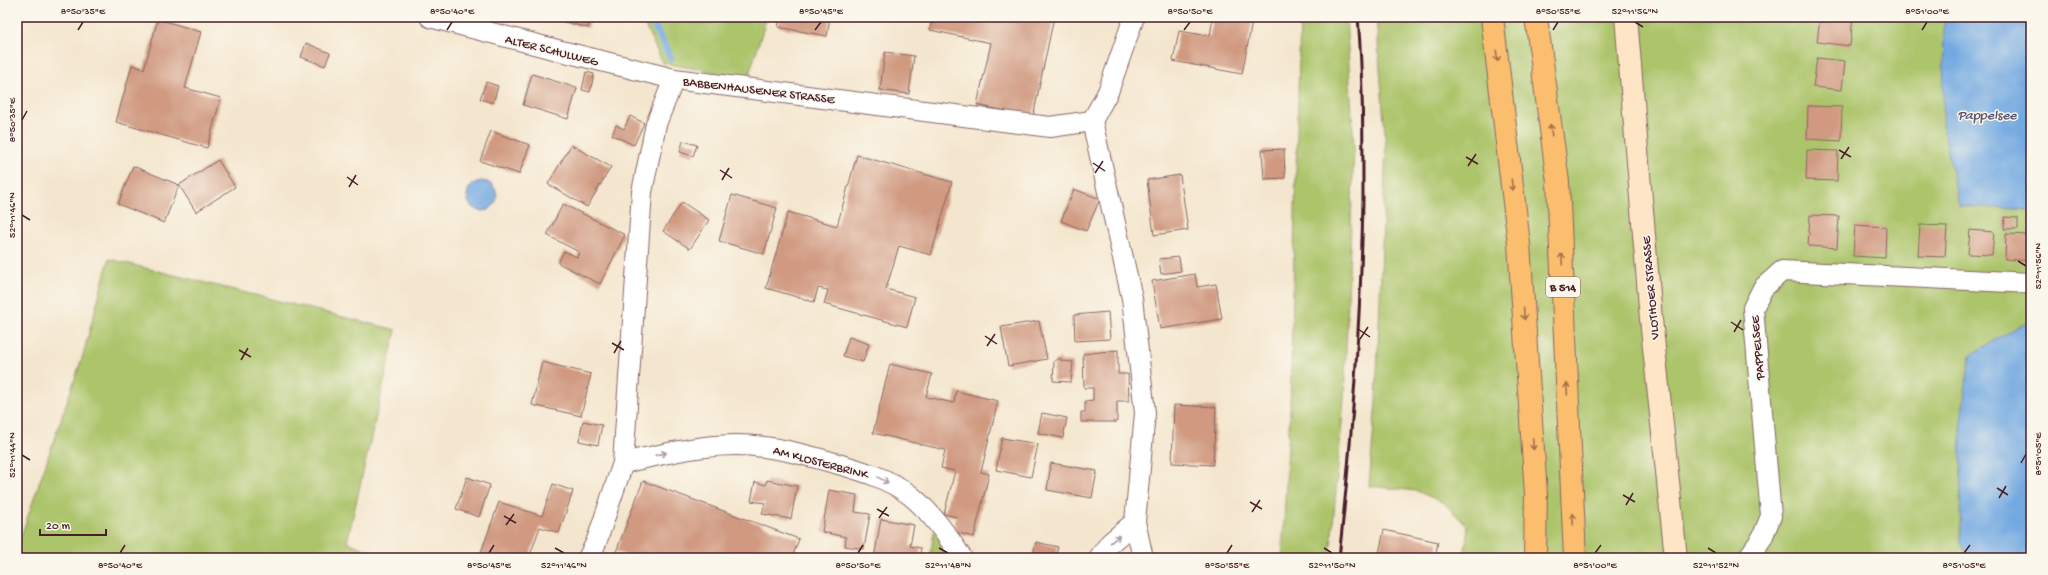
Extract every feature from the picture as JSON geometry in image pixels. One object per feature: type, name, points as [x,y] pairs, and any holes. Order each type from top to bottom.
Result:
[{"type":"highway","points":[[1492,17],[1519,244],[1536,494],[1535,558]]},
{"type":"highway","name":"B 514","points":[[1536,17],[1558,182],[1575,558]]},
{"type":"main road","name":"VLOTHOER STRASSE","points":[[1626,17],[1651,319],[1676,558]]},
{"type":"street","name":"ALTER SCHULWEG","points":[[430,17],[561,52],[674,79]]},
{"type":"street","points":[[1134,17],[1108,92],[1092,121],[1132,298],[1145,413],[1135,522],[1143,558]]},
{"type":"street","name":"BABBENHAUSENER STRASSE","points":[[588,558],[596,544],[623,463],[642,192],[656,124],[674,79],[1050,127],[1092,121]]},
{"type":"street","name":"PAPPELSEE","points":[[1748,558],[1762,538],[1771,516],[1753,308],[1763,288],[1782,271],[2031,283]]},
{"type":"street","name":"AM KLOSTERBRINK","points":[[623,463],[676,451],[722,446],[763,446],[807,455],[872,474],[910,495],[943,529],[962,558]]},
{"type":"street","points":[[1099,558],[1110,543],[1135,522]]},
{"type":"green space","points":[[641,17],[767,17],[748,78],[663,63]]},
{"type":"green space","points":[[1300,17],[1346,17],[1354,148],[1344,399],[1330,558],[1282,558],[1290,409]]},
{"type":"green space","points":[[1376,17],[2031,17],[2031,558],[1464,558],[1468,527],[1444,503],[1417,491],[1369,486],[1376,400],[1386,147]]},
{"type":"green space","points":[[109,259],[396,330],[347,542],[389,558],[17,558],[18,545],[83,355]]},
{"type":"green space","points":[[934,531],[952,558],[930,558]]},
{"type":"water","name":"Pappelsee","points":[[1944,17],[2031,17],[2031,210],[1959,206],[1943,126]]},
{"type":"water","points":[[482,181],[493,185],[497,196],[493,207],[482,211],[471,207],[467,196],[471,185]]},
{"type":"water","points":[[2024,323],[2031,323],[2031,558],[1970,558],[1960,543],[1961,420],[1970,355]]},
{"type":"building","points":[[553,17],[591,17],[588,28],[553,19]]},
{"type":"building","points":[[780,17],[830,17],[827,36],[778,27]]},
{"type":"building","points":[[933,17],[1054,17],[1033,117],[977,105],[991,43],[930,30]]},
{"type":"building","points":[[1213,17],[1253,17],[1242,74],[1173,61],[1179,31],[1210,36]]},
{"type":"building","points":[[1820,17],[1853,17],[1850,46],[1817,42]]},
{"type":"building","points":[[158,19],[201,32],[185,88],[221,98],[207,148],[116,122],[132,65],[144,69]]},
{"type":"building","points":[[306,43],[330,53],[325,66],[301,57]]},
{"type":"building","points":[[885,52],[914,56],[909,94],[880,90]]},
{"type":"building","points":[[1817,58],[1845,61],[1842,90],[1813,87]]},
{"type":"building","points":[[586,72],[594,74],[590,92],[582,90]]},
{"type":"building","points":[[532,74],[577,88],[568,119],[523,105]]},
{"type":"building","points":[[486,82],[498,86],[493,103],[480,99]]},
{"type":"building","points":[[1808,106],[1842,107],[1841,141],[1807,139]]},
{"type":"building","points":[[630,116],[644,123],[634,145],[612,135],[616,125],[624,129]]},
{"type":"building","points":[[491,131],[530,145],[519,174],[480,161]]},
{"type":"building","points":[[683,141],[697,145],[693,156],[680,152]]},
{"type":"building","points":[[571,145],[611,167],[587,207],[548,184]]},
{"type":"building","points":[[1284,149],[1285,178],[1264,179],[1262,150]]},
{"type":"building","points":[[1807,150],[1838,151],[1837,181],[1806,180]]},
{"type":"building","points":[[857,155],[952,182],[931,255],[899,246],[886,289],[915,297],[907,327],[824,304],[828,290],[818,288],[814,302],[766,288],[788,212],[837,226]]},
{"type":"building","points":[[218,160],[235,187],[196,212],[179,185]]},
{"type":"building","points":[[133,166],[179,185],[164,223],[118,204]]},
{"type":"building","points":[[1180,175],[1188,230],[1154,235],[1147,180]]},
{"type":"building","points":[[1074,189],[1100,199],[1086,231],[1061,221]]},
{"type":"building","points":[[732,195],[777,208],[764,254],[719,241]]},
{"type":"building","points":[[682,202],[709,220],[690,249],[663,231]]},
{"type":"building","points":[[563,204],[625,235],[600,284],[558,263],[564,251],[577,257],[579,252],[547,235]]},
{"type":"building","points":[[1810,215],[1839,216],[1837,248],[1808,246]]},
{"type":"building","points":[[2005,217],[2018,218],[2018,229],[2004,229]]},
{"type":"building","points":[[1855,225],[1886,227],[1885,258],[1853,256]]},
{"type":"building","points":[[1920,225],[1947,226],[1945,257],[1918,256]]},
{"type":"building","points":[[1970,230],[1994,232],[1992,255],[1968,254]]},
{"type":"building","points":[[2006,234],[2031,235],[2031,261],[2005,259]]},
{"type":"building","points":[[1179,257],[1181,271],[1161,274],[1159,259]]},
{"type":"building","points":[[1195,274],[1197,287],[1216,284],[1222,319],[1160,329],[1152,281]]},
{"type":"building","points":[[1108,312],[1110,339],[1075,341],[1074,315]]},
{"type":"building","points":[[1039,321],[1047,359],[1008,366],[1001,327]]},
{"type":"building","points":[[849,337],[869,344],[863,362],[843,356]]},
{"type":"building","points":[[1118,350],[1118,374],[1128,374],[1129,401],[1117,401],[1117,422],[1081,422],[1081,412],[1085,412],[1085,401],[1093,400],[1093,388],[1084,388],[1083,354]]},
{"type":"building","points":[[1061,358],[1061,361],[1073,362],[1071,382],[1053,381],[1054,361]]},
{"type":"building","points":[[542,362],[591,374],[581,416],[532,405]]},
{"type":"building","points":[[890,364],[932,374],[926,397],[954,403],[956,391],[998,401],[981,472],[989,474],[974,537],[954,532],[957,517],[944,514],[955,471],[941,468],[945,450],[873,433]]},
{"type":"building","points":[[1174,405],[1216,407],[1213,465],[1172,463]]},
{"type":"building","points":[[1042,413],[1067,418],[1063,438],[1038,433]]},
{"type":"building","points":[[583,421],[602,425],[598,445],[579,441]]},
{"type":"building","points":[[1002,438],[1038,444],[1031,477],[996,470]]},
{"type":"building","points":[[1051,463],[1097,471],[1092,498],[1047,490]]},
{"type":"building","points":[[467,477],[490,485],[479,517],[456,509]]},
{"type":"building","points":[[767,480],[797,486],[791,519],[762,514],[765,503],[751,501],[755,482],[766,485]]},
{"type":"building","points":[[643,481],[799,539],[792,558],[633,558],[616,552]]},
{"type":"building","points":[[553,484],[573,491],[559,533],[540,527],[529,558],[488,558],[480,555],[499,502],[542,516]]},
{"type":"building","points":[[829,490],[857,495],[855,512],[870,514],[864,549],[845,546],[846,537],[822,532]]},
{"type":"building","points":[[881,519],[914,525],[910,546],[921,548],[919,558],[874,558]]},
{"type":"building","points":[[1384,530],[1438,542],[1435,558],[1378,558]]},
{"type":"building","points":[[1036,542],[1058,547],[1055,558],[1032,558]]},
{"type":"waterway","points":[[650,17],[671,59]]},
{"type":"railway","points":[[1339,558],[1355,378],[1362,244],[1362,108],[1358,17]]}]
